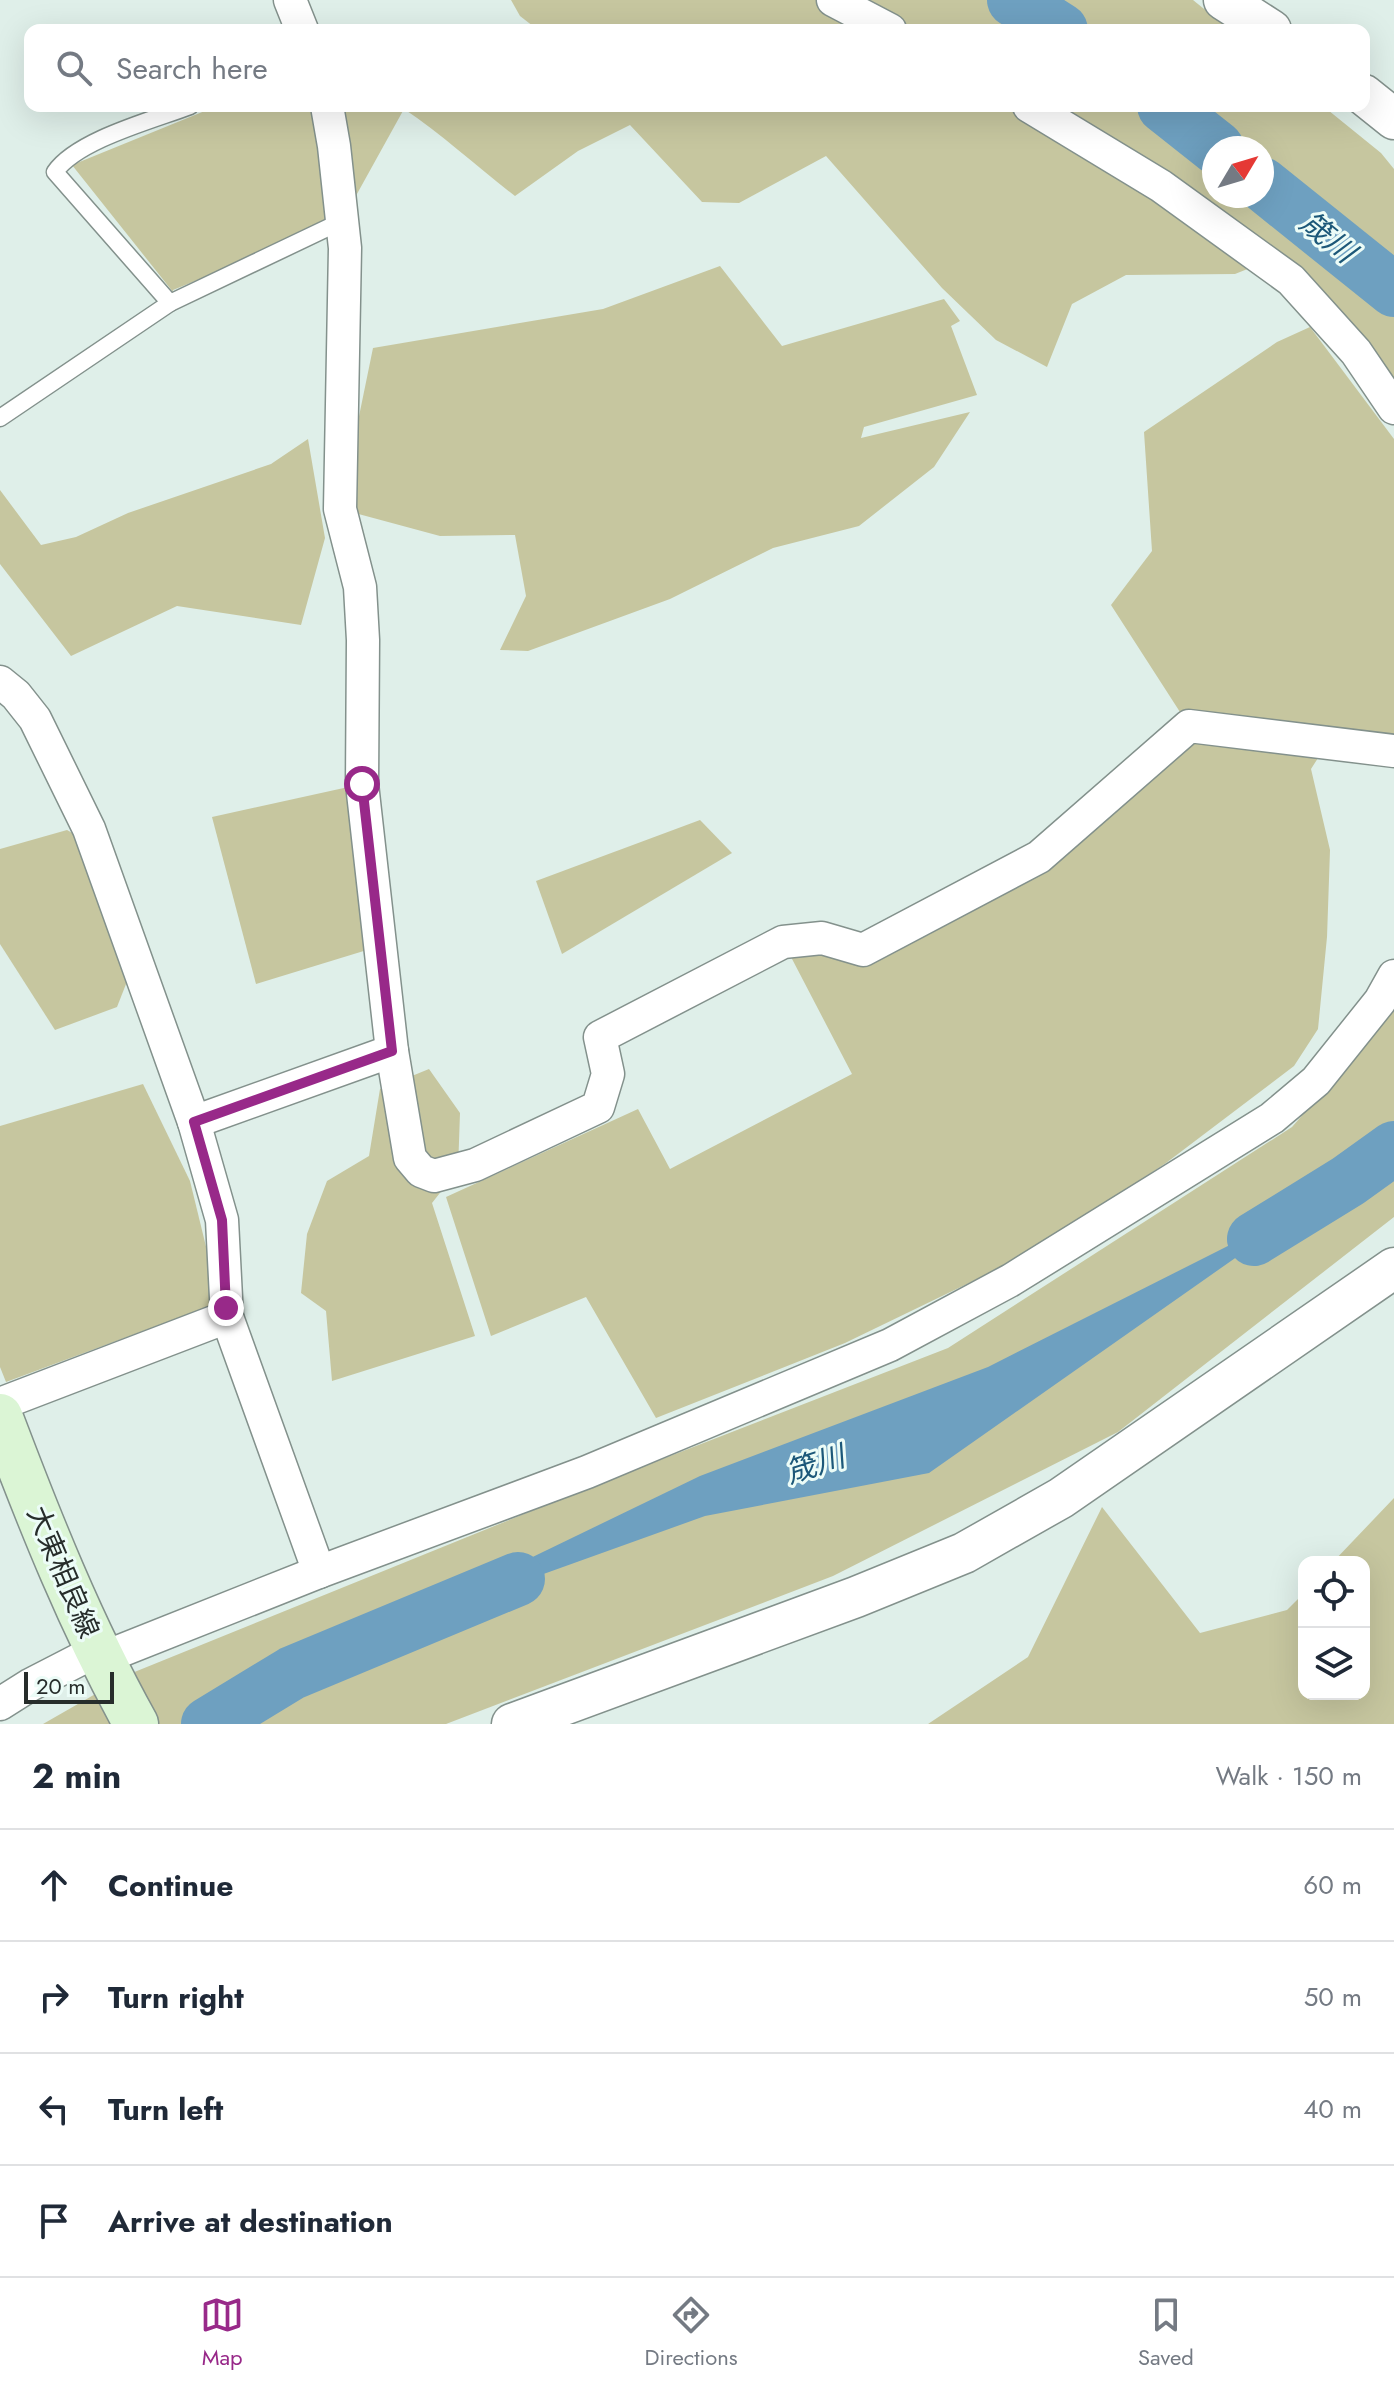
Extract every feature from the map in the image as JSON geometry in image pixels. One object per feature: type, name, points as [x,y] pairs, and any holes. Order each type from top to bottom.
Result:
[{"type":"main road","name":"大東相良線","points":[[0,1416],[46,1539],[100,1658],[136,1724]]},
{"type":"street","points":[[290,0],[300,24]]},
{"type":"street","points":[[833,0],[879,24]]},
{"type":"street","points":[[1229,1],[1262,24]]},
{"type":"street","points":[[1370,100],[1394,119]]},
{"type":"street","points":[[328,112],[345,248],[340,509],[360,587],[363,640],[362,784],[392,1051],[410,1158],[421,1171],[434,1176],[466,1167],[598,1107],[608,1074],[600,1037],[783,942],[822,938],[863,950],[1039,857],[1189,726],[1394,751]]},
{"type":"street","points":[[1039,112],[1161,186],[1291,280],[1356,352],[1394,408]]},
{"type":"street","points":[[0,682],[16,695],[35,719],[89,829],[194,1122],[222,1220],[227,1317],[319,1572]]},
{"type":"street","points":[[0,1704],[30,1685],[587,1472],[875,1351],[1011,1280],[1272,1118],[1316,1081],[1380,1001],[1394,976]]},
{"type":"street","points":[[194,1122],[392,1051]]},
{"type":"street","points":[[512,1724],[843,1603],[964,1553],[1061,1498],[1394,1268]]},
{"type":"street","points":[[0,1404],[227,1317]]},
{"type":"lane","points":[[170,303],[55,172],[62,161],[93,143],[174,112]]},
{"type":"lane","points":[[0,418],[170,303],[342,221]]},
{"type":"green space","points":[[511,0],[1193,0],[1223,24],[530,24],[520,16]]},
{"type":"green space","points":[[202,112],[402,112],[342,221],[173,290],[72,165]]},
{"type":"green space","points":[[408,112],[1330,112],[1381,153],[1394,169],[1394,391],[1265,262],[1235,274],[1126,275],[1072,304],[1047,367],[996,340],[942,288],[826,156],[739,203],[702,202],[630,125],[578,151],[515,196]]},
{"type":"green space","points":[[720,266],[782,346],[944,299],[960,321],[951,326],[977,395],[864,427],[861,438],[970,412],[934,467],[859,526],[773,548],[670,599],[528,651],[500,650],[526,596],[515,535],[440,536],[340,509],[373,348],[603,309]]},
{"type":"green space","points":[[1310,327],[1394,439],[1394,744],[1332,736],[1311,769],[1330,850],[1327,937],[1318,1029],[1294,1066],[1166,1163],[1031,1253],[845,1343],[656,1418],[586,1297],[491,1336],[446,1197],[638,1109],[670,1169],[852,1074],[791,957],[863,950],[1024,865],[1189,726],[1111,605],[1152,551],[1144,432],[1277,342]]},
{"type":"green space","points":[[308,439],[325,538],[301,625],[177,606],[71,656],[0,564],[0,490],[41,545],[76,537],[128,513],[271,464]]},
{"type":"green space","points":[[362,784],[380,946],[256,984],[212,817]]},
{"type":"green space","points":[[700,820],[732,853],[562,954],[536,881]]},
{"type":"green space","points":[[67,830],[81,838],[128,979],[117,1007],[55,1030],[0,944],[0,849]]},
{"type":"green space","points":[[1394,1010],[1394,1217],[1118,1432],[833,1576],[446,1724],[43,1724],[132,1673],[593,1486],[948,1348],[1292,1127]]},
{"type":"green space","points":[[429,1069],[460,1113],[458,1170],[432,1203],[475,1336],[332,1381],[326,1311],[301,1293],[307,1234],[327,1181],[369,1156],[380,1089]]},
{"type":"green space","points":[[143,1084],[190,1181],[210,1263],[213,1305],[6,1382],[0,1367],[0,1126]]},
{"type":"green space","points":[[1394,1498],[1394,1724],[928,1724],[1028,1657],[1102,1507],[1200,1633],[1287,1610],[1298,1599],[1298,1700],[1370,1700],[1370,1556],[1339,1556]]},
{"type":"water","points":[[1315,1202],[929,1473],[705,1516],[452,1607],[514,1566],[700,1476],[988,1367]]},
{"type":"waterway","name":"筬川","points":[[1014,0],[1052,24]]},
{"type":"waterway","name":"筬川","points":[[1172,112],[1202,136]]},
{"type":"waterway","name":"筬川","points":[[1274,194],[1394,290]]},
{"type":"waterway","name":"筬川","points":[[1254,1239],[1348,1181],[1394,1148]]},
{"type":"waterway","name":"筬川","points":[[208,1724],[292,1673],[518,1579]]},
{"type":"route","points":[[226,1308],[222,1220],[194,1122],[392,1051],[362,784]]}]
